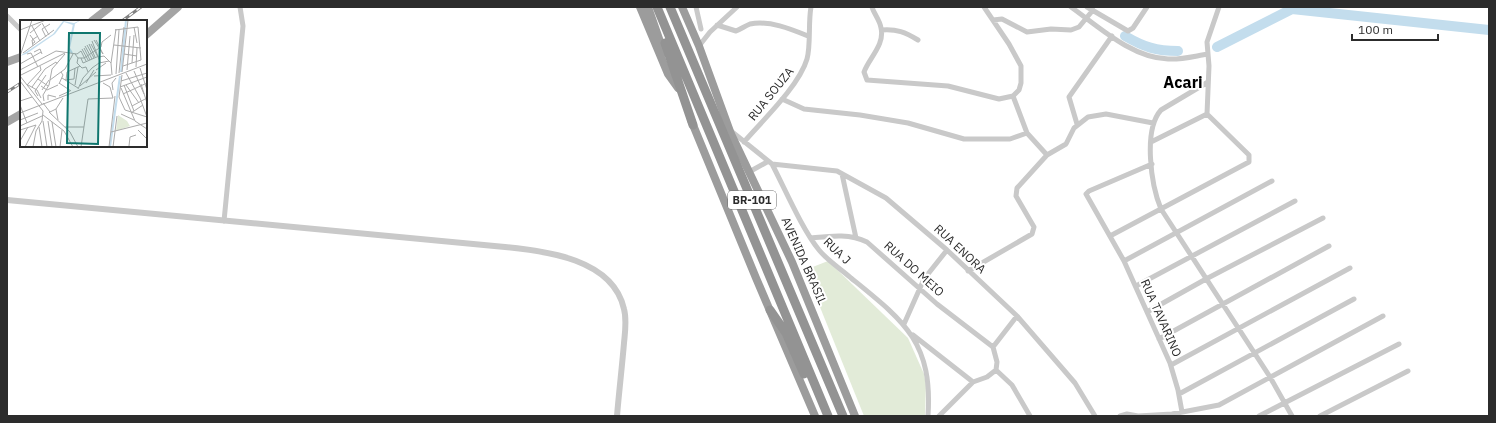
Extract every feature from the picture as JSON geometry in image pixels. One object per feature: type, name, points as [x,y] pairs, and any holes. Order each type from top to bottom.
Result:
[{"type":"highway","points":[[640,7],[668,74],[678,88]]},
{"type":"highway","name":"AVENIDA BRASIL","points":[[670,7],[843,416]]},
{"type":"highway","name":"AVENIDA BRASIL","points":[[682,7],[699,46],[729,129],[792,262],[855,416]]},
{"type":"highway","points":[[654,8],[678,88],[693,125]]},
{"type":"highway","points":[[654,8],[693,125]]},
{"type":"highway","name":"BR-101","points":[[654,8],[828,416]]},
{"type":"highway","name":"BR-101","points":[[693,125],[815,416]]},
{"type":"highway","points":[[770,310],[786,333],[823,416]]},
{"type":"main road","points":[[93,20],[110,7]]},
{"type":"main road","points":[[147,34],[178,7]]},
{"type":"main road","points":[[7,62],[20,58]]},
{"type":"main road","points":[[7,122],[20,115]]},
{"type":"street","points":[[224,221],[243,26],[240,7]]},
{"type":"street","points":[[696,7],[701,29]]},
{"type":"street","points":[[699,46],[710,32],[737,7]]},
{"type":"street","name":"RUA SOUZA","points":[[744,142],[782,99],[804,68],[808,49],[808,36],[812,7]]},
{"type":"street","points":[[872,7],[882,30],[877,49],[864,72],[867,80],[948,86],[999,99],[1014,96],[1019,90],[1021,83],[1021,66],[1019,60],[984,7]]},
{"type":"street","points":[[1071,7],[1112,36],[1135,49],[1161,59],[1170,60],[1208,54]]},
{"type":"street","points":[[1087,7],[1128,31],[1132,28],[1147,7]]},
{"type":"street","points":[[1110,236],[1246,164],[1250,160],[1249,155],[1207,114],[1207,42],[1218,7]]},
{"type":"street","points":[[993,20],[1002,19],[1024,31],[1032,32],[1051,29],[1071,30],[1079,27],[1093,10]]},
{"type":"street","points":[[7,16],[20,29]]},
{"type":"street","points":[[717,25],[736,31],[749,25],[768,25],[786,28],[808,36]]},
{"type":"street","points":[[691,28],[710,32]]},
{"type":"street","points":[[882,30],[895,29],[906,32],[918,40]]},
{"type":"street","points":[[1077,124],[1069,97],[1112,36]]},
{"type":"street","points":[[1208,82],[1161,110],[1153,123],[1151,142],[1154,192],[1160,209],[1270,377],[1292,416]]},
{"type":"street","points":[[1014,96],[1028,134],[1047,155]]},
{"type":"street","points":[[782,99],[804,109],[860,115],[908,123],[964,139],[1010,139],[1028,134]]},
{"type":"street","points":[[968,271],[1030,235],[1034,231],[1032,223],[1015,192],[1020,184],[1047,155],[1066,144],[1077,124],[1092,115],[1106,114],[1153,123]]},
{"type":"street","points":[[1151,142],[1207,114]]},
{"type":"street","points":[[729,129],[770,163],[749,172]]},
{"type":"street","name":"RUA ENORA","points":[[770,163],[824,169],[842,174],[886,198],[947,250],[1017,316],[1075,383],[1094,416]]},
{"type":"street","name":"RUA J","points":[[770,163],[811,238],[823,254],[904,324],[911,333],[973,382]]},
{"type":"street","name":"RUA TAVARINO","points":[[1152,164],[1086,192],[1086,196],[1124,260],[1136,286],[1171,365],[1182,412]]},
{"type":"street","points":[[842,174],[856,238]]},
{"type":"street","points":[[1124,260],[1175,231],[1272,181]]},
{"type":"street","points":[[7,200],[546,252],[582,263],[596,271],[610,283],[620,296],[625,310],[617,416]]},
{"type":"street","points":[[1136,286],[1295,201]]},
{"type":"street","points":[[1147,312],[1206,279],[1323,218]]},
{"type":"street","name":"RUA DO MEIO","points":[[811,238],[833,236],[856,238],[872,246],[919,288],[993,347]]},
{"type":"street","points":[[1159,339],[1329,246]]},
{"type":"street","points":[[904,324],[919,288],[947,250]]},
{"type":"street","points":[[1171,365],[1350,268]]},
{"type":"street","points":[[1179,394],[1354,299]]},
{"type":"street","points":[[1017,316],[993,347],[996,370],[1012,385],[1030,416]]},
{"type":"street","points":[[1120,416],[1127,414],[1138,416],[1172,415],[1219,405],[1383,316]]},
{"type":"street","name":"RUA J","points":[[911,333],[926,368],[929,388],[928,416]]},
{"type":"street","points":[[1259,416],[1399,344]]},
{"type":"street","points":[[939,416],[973,382],[987,377],[996,370]]},
{"type":"street","points":[[1320,416],[1408,371]]},
{"type":"green space","points":[[828,261],[908,338],[924,374],[926,385],[925,416],[864,416],[805,270]]},
{"type":"waterway","points":[[1217,47],[1292,9],[1489,30]]},
{"type":"waterway","points":[[1125,36],[1150,48],[1178,51]]},
{"type":"railway","points":[[123,20],[141,7]]},
{"type":"railway","points":[[7,92],[20,84]]},
{"type":"district","name":"Acari","points":[[1183,82]]}]
